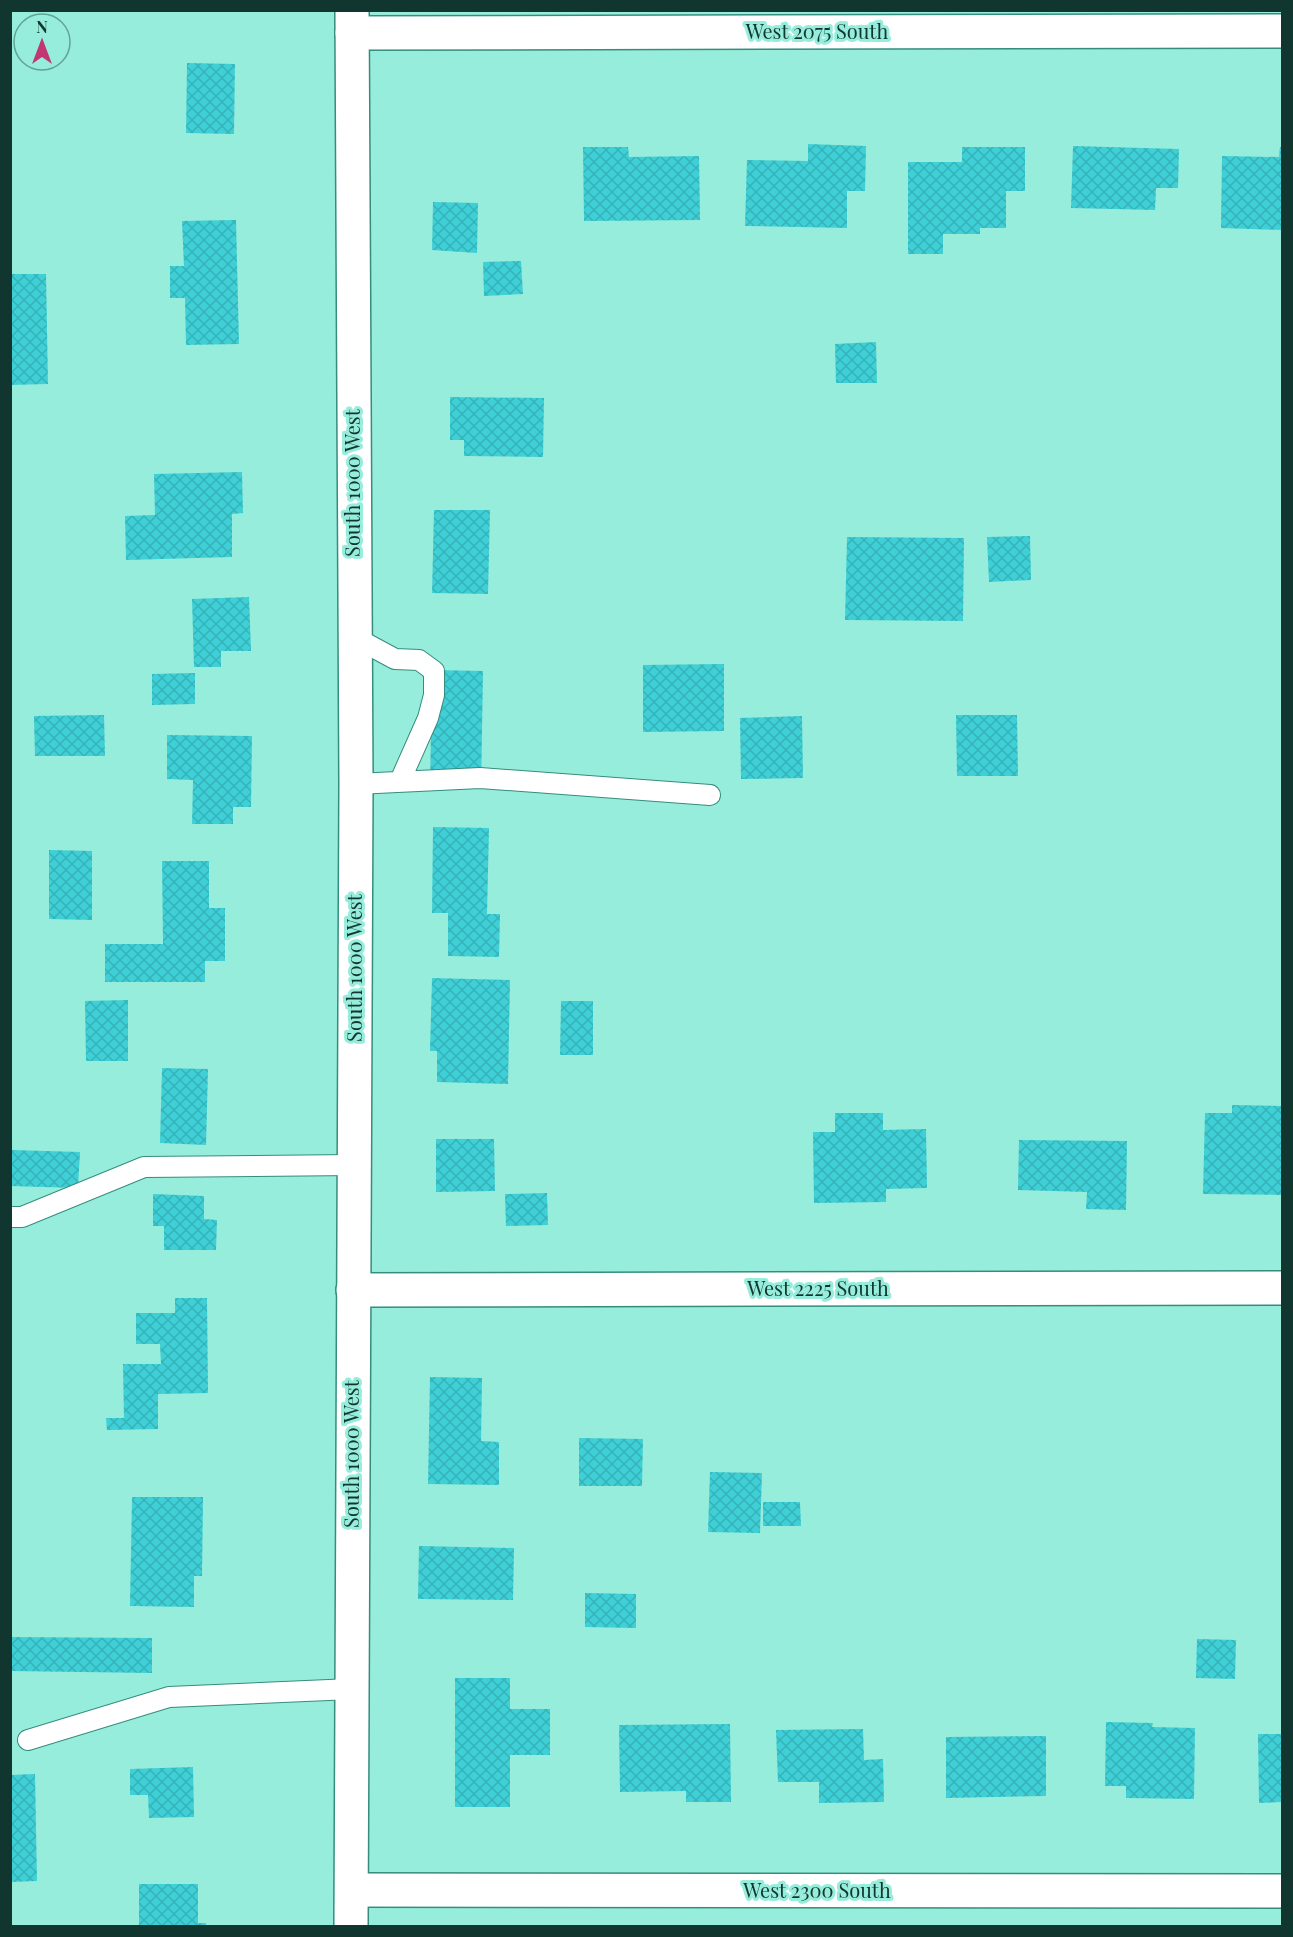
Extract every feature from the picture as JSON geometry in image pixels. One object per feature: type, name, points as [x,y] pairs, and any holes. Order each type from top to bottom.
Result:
[{"type":"street","name":"West 2075 South","points":[[352,22],[1282,31]]},
{"type":"street","name":"South 1000 West","points":[[351,1926],[356,784],[352,22]]},
{"type":"street","name":"West 2225 South","points":[[353,1290],[1282,1288]]},
{"type":"street","name":"West 2300 South","points":[[351,1890],[1282,1891]]},
{"type":"lane","points":[[354,637],[395,659],[419,660],[434,671],[434,695],[428,718],[400,781]]},
{"type":"lane","points":[[356,784],[480,778],[710,795]]},
{"type":"lane","points":[[10,1217],[22,1217],[144,1167],[354,1164]]},
{"type":"lane","points":[[28,1740],[169,1697],[352,1689]]},
{"type":"building","points":[[187,63],[235,64],[234,134],[186,133]]},
{"type":"building","points":[[808,144],[866,146],[865,191],[847,191],[847,228],[745,226],[747,160],[808,161]]},
{"type":"building","points":[[1073,146],[1179,149],[1178,188],[1156,188],[1155,210],[1071,208]]},
{"type":"building","points":[[583,147],[628,147],[629,157],[699,156],[700,220],[584,221]]},
{"type":"building","points":[[962,147],[1025,147],[1025,191],[1006,191],[1006,228],[980,228],[980,234],[943,234],[943,254],[908,254],[908,162],[962,162]]},
{"type":"building","points":[[1280,147],[1282,147],[1282,230],[1221,228],[1222,156],[1279,157]]},
{"type":"building","points":[[433,202],[478,203],[477,253],[432,250]]},
{"type":"building","points":[[236,220],[239,344],[186,345],[185,298],[170,298],[170,266],[184,266],[182,221]]},
{"type":"building","points":[[521,261],[523,294],[484,296],[483,262]]},
{"type":"building","points":[[10,274],[46,274],[48,384],[10,385]]},
{"type":"building","points":[[876,342],[877,383],[836,383],[835,344]]},
{"type":"building","points":[[450,397],[544,398],[543,457],[464,456],[464,440],[450,440]]},
{"type":"building","points":[[242,472],[243,513],[232,514],[232,557],[126,560],[125,516],[155,515],[154,474]]},
{"type":"building","points":[[434,510],[490,510],[488,594],[432,593]]},
{"type":"building","points":[[1030,536],[1031,580],[989,582],[987,537]]},
{"type":"building","points":[[847,537],[964,538],[963,621],[845,620]]},
{"type":"building","points":[[249,597],[251,651],[221,651],[221,667],[194,667],[192,599]]},
{"type":"building","points":[[724,664],[724,731],[643,732],[643,665]]},
{"type":"building","points":[[432,670],[483,671],[481,789],[430,789]]},
{"type":"building","points":[[195,673],[195,704],[152,705],[152,674]]},
{"type":"building","points":[[104,715],[105,756],[35,756],[34,716]]},
{"type":"building","points":[[956,715],[1017,715],[1018,776],[957,776]]},
{"type":"building","points":[[802,716],[803,778],[741,779],[740,718]]},
{"type":"building","points":[[167,735],[252,736],[251,807],[233,807],[233,824],[192,824],[193,780],[167,779]]},
{"type":"building","points":[[433,827],[489,828],[487,914],[500,914],[499,957],[448,956],[448,913],[432,913]]},
{"type":"building","points":[[49,850],[92,851],[92,920],[49,919]]},
{"type":"building","points":[[162,861],[209,861],[209,908],[225,908],[225,961],[205,961],[205,982],[105,982],[105,944],[163,944]]},
{"type":"building","points":[[432,978],[510,980],[508,1084],[437,1082],[437,1051],[430,1051]]},
{"type":"building","points":[[128,1000],[128,1061],[86,1061],[85,1001]]},
{"type":"building","points":[[561,1001],[593,1001],[593,1055],[560,1055]]},
{"type":"building","points":[[162,1068],[208,1069],[206,1145],[160,1143]]},
{"type":"building","points":[[1232,1105],[1282,1106],[1282,1195],[1203,1194],[1205,1113],[1232,1113]]},
{"type":"building","points":[[835,1113],[883,1113],[883,1130],[926,1129],[927,1188],[886,1189],[886,1202],[814,1203],[813,1132],[835,1132]]},
{"type":"building","points":[[436,1139],[494,1139],[495,1191],[436,1192]]},
{"type":"building","points":[[1019,1140],[1127,1141],[1126,1210],[1086,1209],[1087,1192],[1018,1190]]},
{"type":"building","points":[[11,1150],[80,1152],[78,1188],[10,1186]]},
{"type":"building","points":[[547,1193],[548,1225],[506,1226],[505,1194]]},
{"type":"building","points":[[153,1194],[204,1196],[204,1219],[217,1220],[216,1250],[164,1250],[164,1226],[153,1226]]},
{"type":"building","points":[[175,1298],[207,1298],[208,1393],[158,1394],[158,1429],[107,1430],[106,1418],[124,1418],[123,1364],[161,1364],[160,1344],[136,1344],[136,1313],[175,1313]]},
{"type":"building","points":[[430,1377],[482,1378],[481,1441],[499,1442],[499,1485],[428,1484]]},
{"type":"building","points":[[579,1438],[643,1439],[642,1486],[579,1486]]},
{"type":"building","points":[[710,1472],[762,1473],[760,1533],[708,1532]]},
{"type":"building","points":[[132,1497],[203,1497],[202,1576],[194,1576],[194,1607],[130,1606]]},
{"type":"building","points":[[763,1502],[800,1502],[801,1526],[763,1526]]},
{"type":"building","points":[[419,1546],[514,1548],[513,1600],[418,1599]]},
{"type":"building","points":[[585,1593],[636,1594],[636,1628],[585,1627]]},
{"type":"building","points":[[10,1637],[152,1638],[152,1673],[10,1671]]},
{"type":"building","points":[[1197,1639],[1236,1640],[1235,1679],[1196,1678]]},
{"type":"building","points":[[455,1678],[510,1678],[510,1709],[550,1709],[550,1755],[510,1755],[510,1807],[455,1807]]},
{"type":"building","points":[[1106,1722],[1153,1723],[1152,1727],[1195,1728],[1194,1799],[1126,1798],[1126,1786],[1105,1786]]},
{"type":"building","points":[[730,1724],[731,1802],[686,1802],[686,1791],[620,1792],[619,1725]]},
{"type":"building","points":[[863,1729],[864,1760],[883,1759],[884,1802],[819,1803],[819,1782],[778,1782],[776,1730]]},
{"type":"building","points":[[1258,1734],[1282,1734],[1282,1802],[1259,1803]]},
{"type":"building","points":[[1046,1736],[1046,1796],[946,1798],[946,1737]]},
{"type":"building","points":[[193,1767],[194,1817],[149,1818],[148,1795],[130,1795],[130,1769]]},
{"type":"building","points":[[35,1774],[37,1881],[10,1882],[10,1775]]},
{"type":"building","points":[[139,1884],[198,1884],[198,1923],[206,1923],[206,1926],[139,1926]]}]
